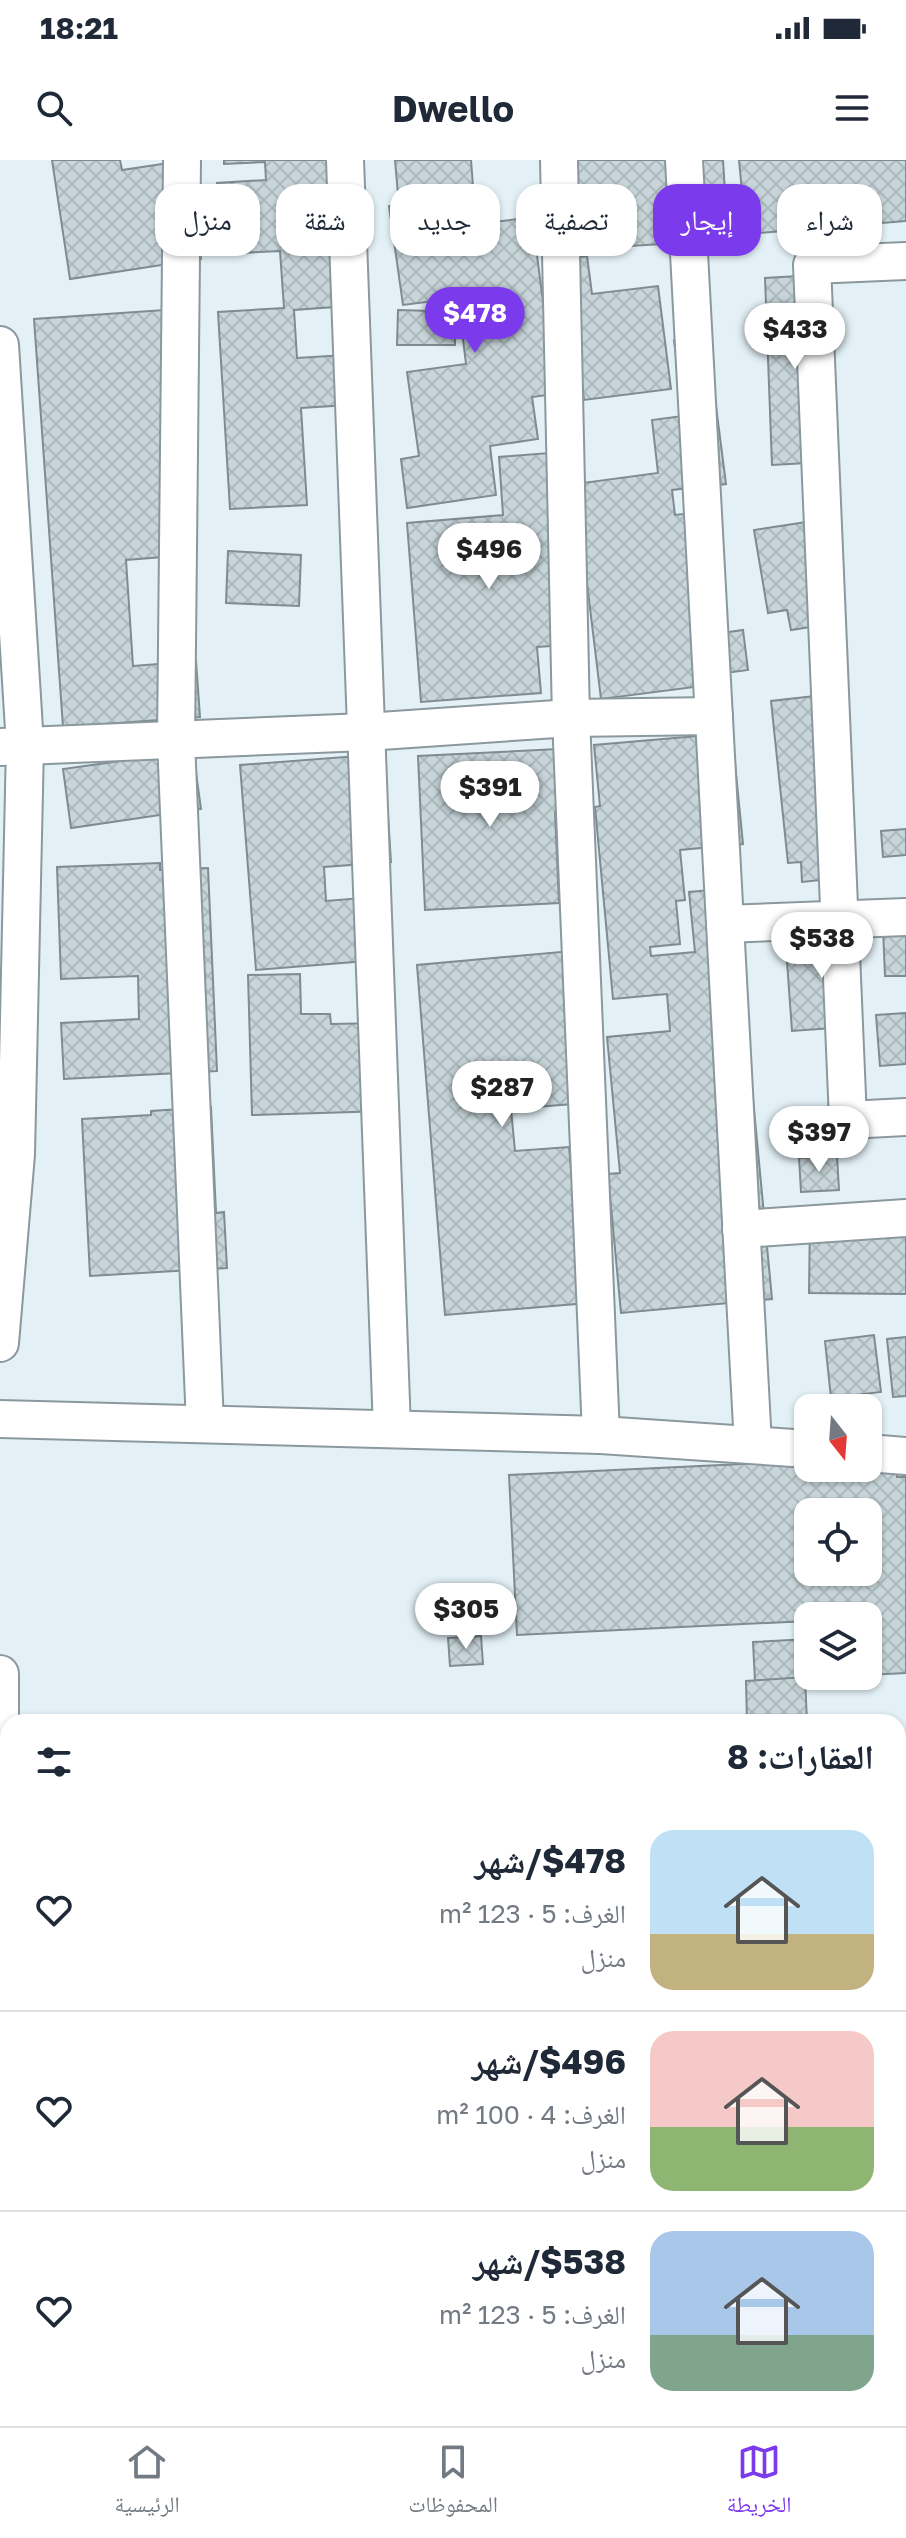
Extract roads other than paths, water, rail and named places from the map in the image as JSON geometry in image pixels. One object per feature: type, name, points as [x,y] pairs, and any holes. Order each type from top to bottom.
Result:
[{"type":"street","points":[[182,160],[176,741],[205,1424]]},
{"type":"street","points":[[345,160],[392,1429]]},
{"type":"street","points":[[559,160],[571,718],[601,1435]]},
{"type":"street","points":[[684,160],[753,1445]]},
{"type":"street","points":[[906,261],[812,265],[848,1120],[906,1117]]},
{"type":"street","points":[[0,363],[13,746],[8,1153],[0,1343]]},
{"type":"street","points":[[13,746],[366,732],[571,718],[714,716]]},
{"type":"street","points":[[725,924],[906,917]]},
{"type":"street","points":[[741,1229],[906,1218]]},
{"type":"street","points":[[0,1419],[601,1435],[794,1448]]},
{"type":"street","points":[[882,1454],[906,1456]]},
{"type":"street","points":[[0,1674],[0,1730]]}]
